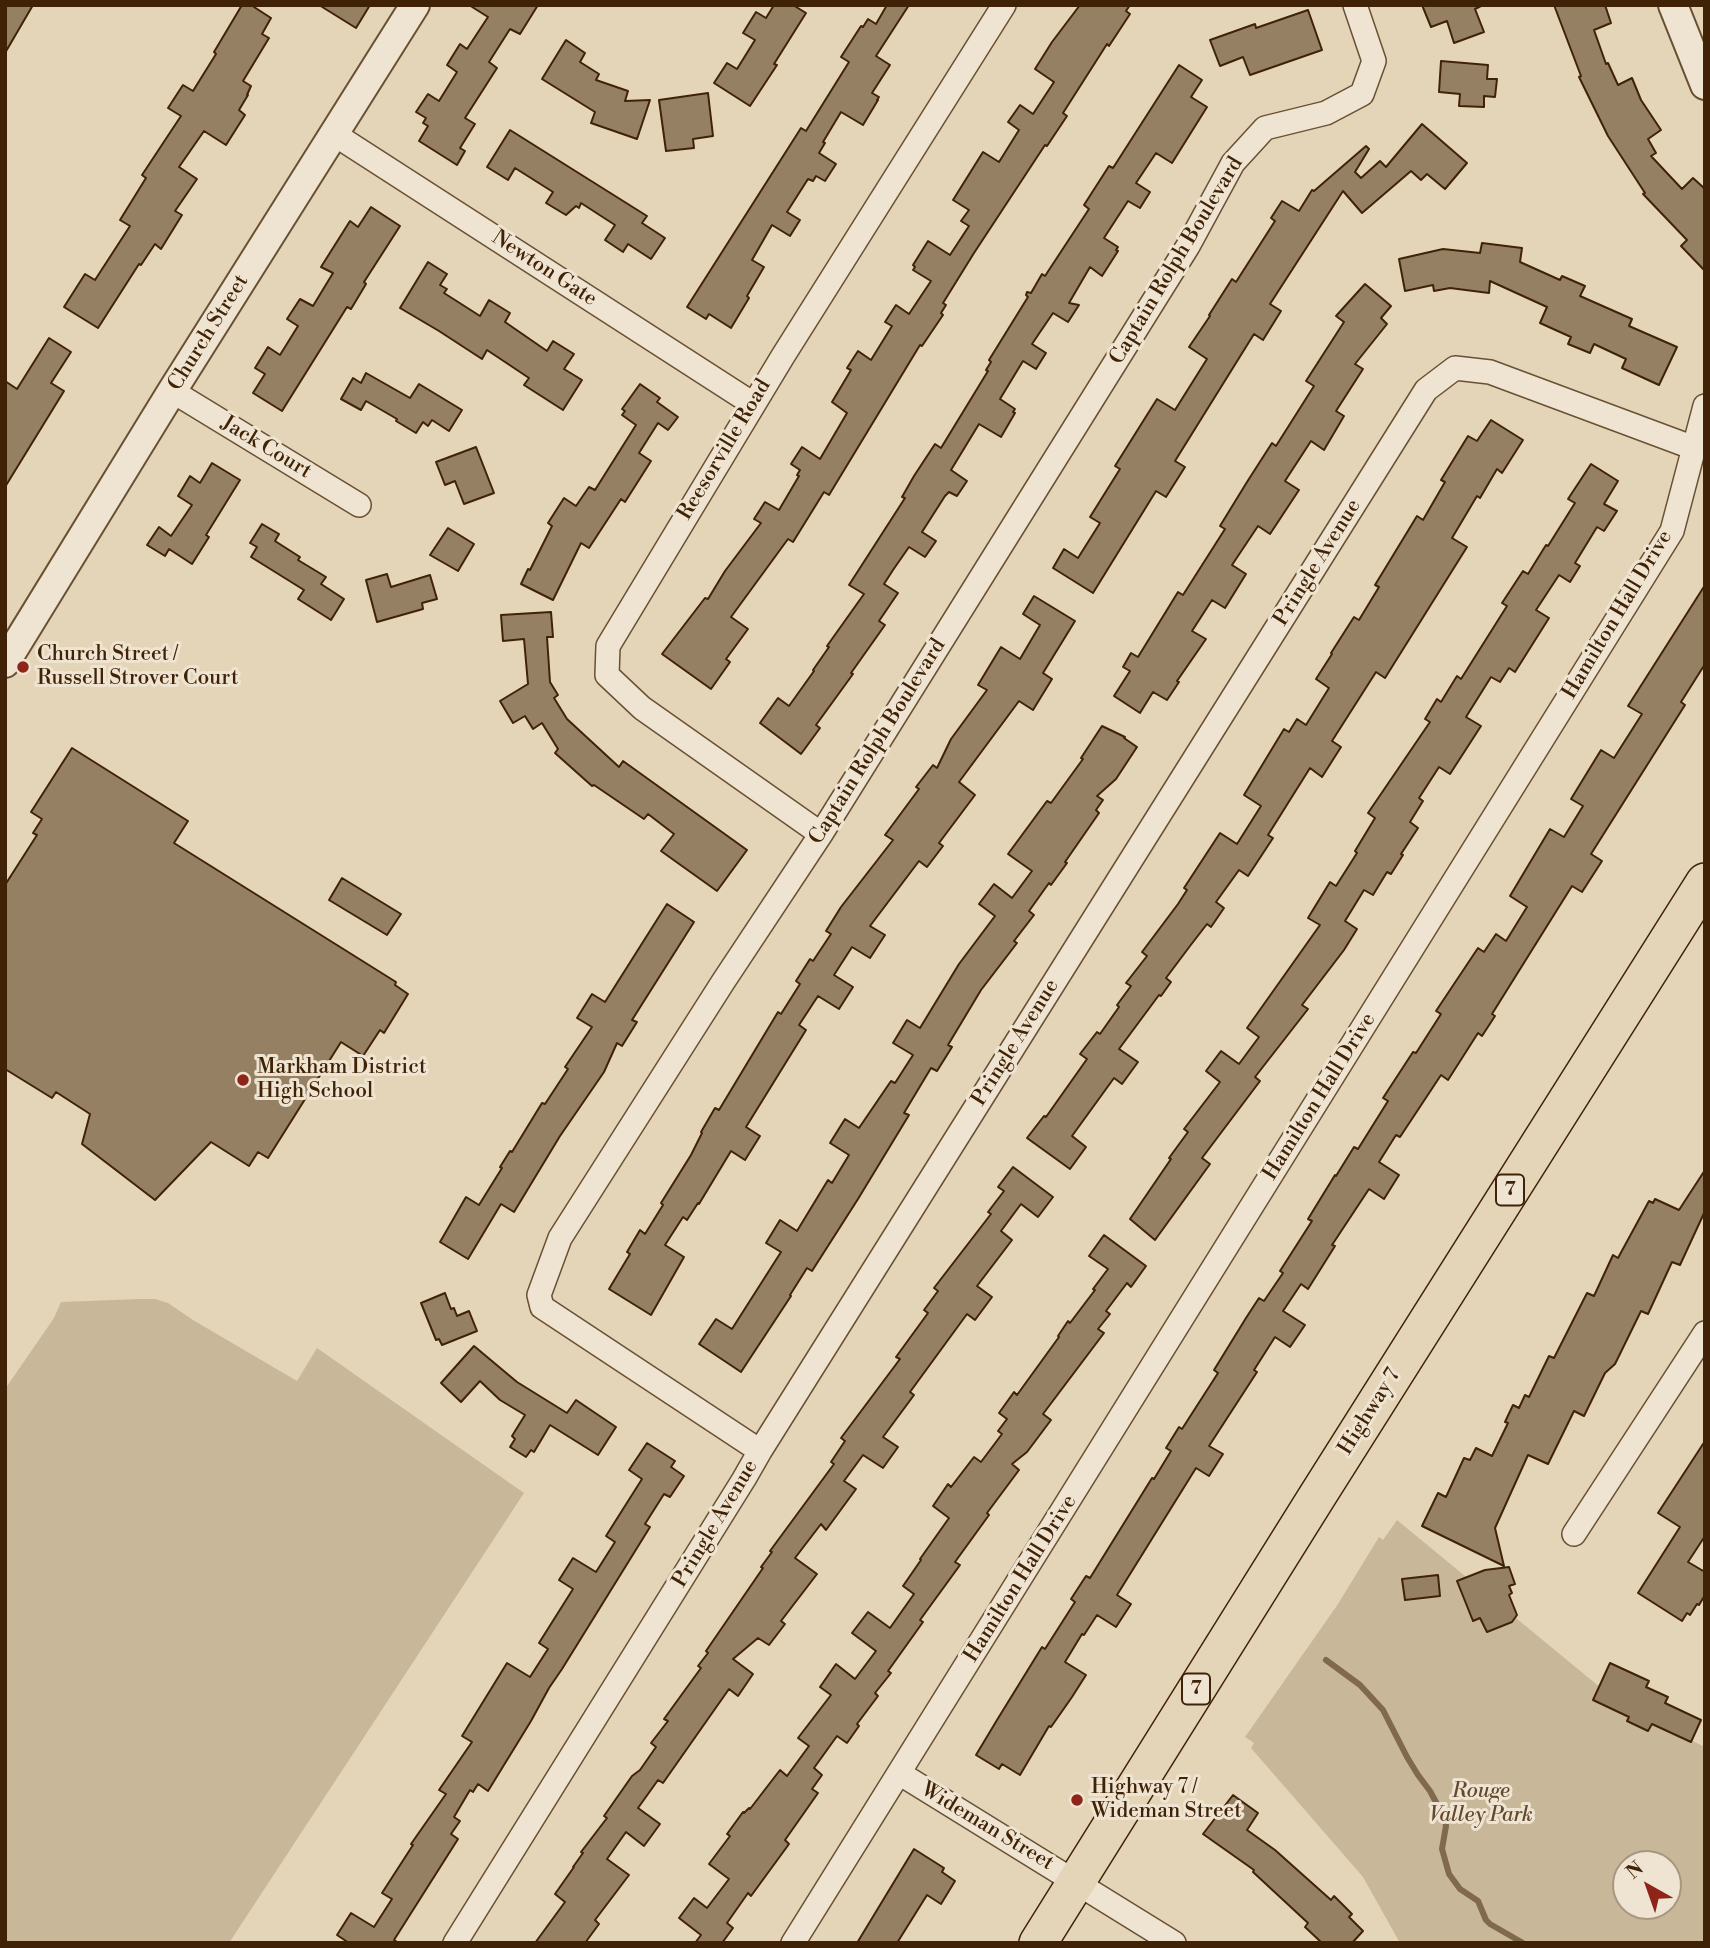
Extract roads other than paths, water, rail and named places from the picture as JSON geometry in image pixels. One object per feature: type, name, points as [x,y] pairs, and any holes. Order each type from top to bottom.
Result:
[{"type":"main road","name":"Highway 7","points":[[1038,1943],[1705,882]]},
{"type":"street","name":"Church Street","points":[[5,663],[172,391],[415,5]]},
{"type":"street","name":"Reesorville Road","points":[[821,834],[642,708],[607,675],[608,646],[753,404],[1004,5]]},
{"type":"street","name":"Captain Rolph Boulevard","points":[[760,1451],[542,1307],[539,1295],[560,1238],[821,834],[1188,246],[1233,163],[1265,128],[1326,113],[1362,94],[1374,61],[1355,5]]},
{"type":"street","points":[[1672,5],[1705,85]]},
{"type":"street","name":"Newton Gate","points":[[334,134],[753,404]]},
{"type":"street","name":"Pringle Avenue","points":[[455,1943],[760,1451],[1426,390],[1455,368],[1490,372],[1694,448]]},
{"type":"street","name":"Jack Court","points":[[172,391],[359,505]]},
{"type":"street","name":"Hamilton Hall Drive","points":[[899,1773],[1672,531],[1705,406]]},
{"type":"street","points":[[1574,1534],[1705,1333]]},
{"type":"street","points":[[793,1943],[899,1773]]},
{"type":"street","name":"Wideman Street","points":[[899,1773],[1174,1943]]},
{"type":"waterway","points":[[1326,1660],[1360,1685],[1383,1710],[1407,1757],[1430,1791],[1445,1819],[1442,1849],[1449,1874],[1460,1889],[1478,1901],[1490,1924],[1523,1943]]},
{"type":"place","name":"Church Street / Russell Strover Court","points":[[23,667]]},
{"type":"place","name":"Markham District High School","points":[[243,1080]]},
{"type":"place","name":"Highway 7 / Wideman Street","points":[[1077,1800]]},
{"type":"park label","name":"Rouge Valley Park","points":[[1481,1804]]}]
